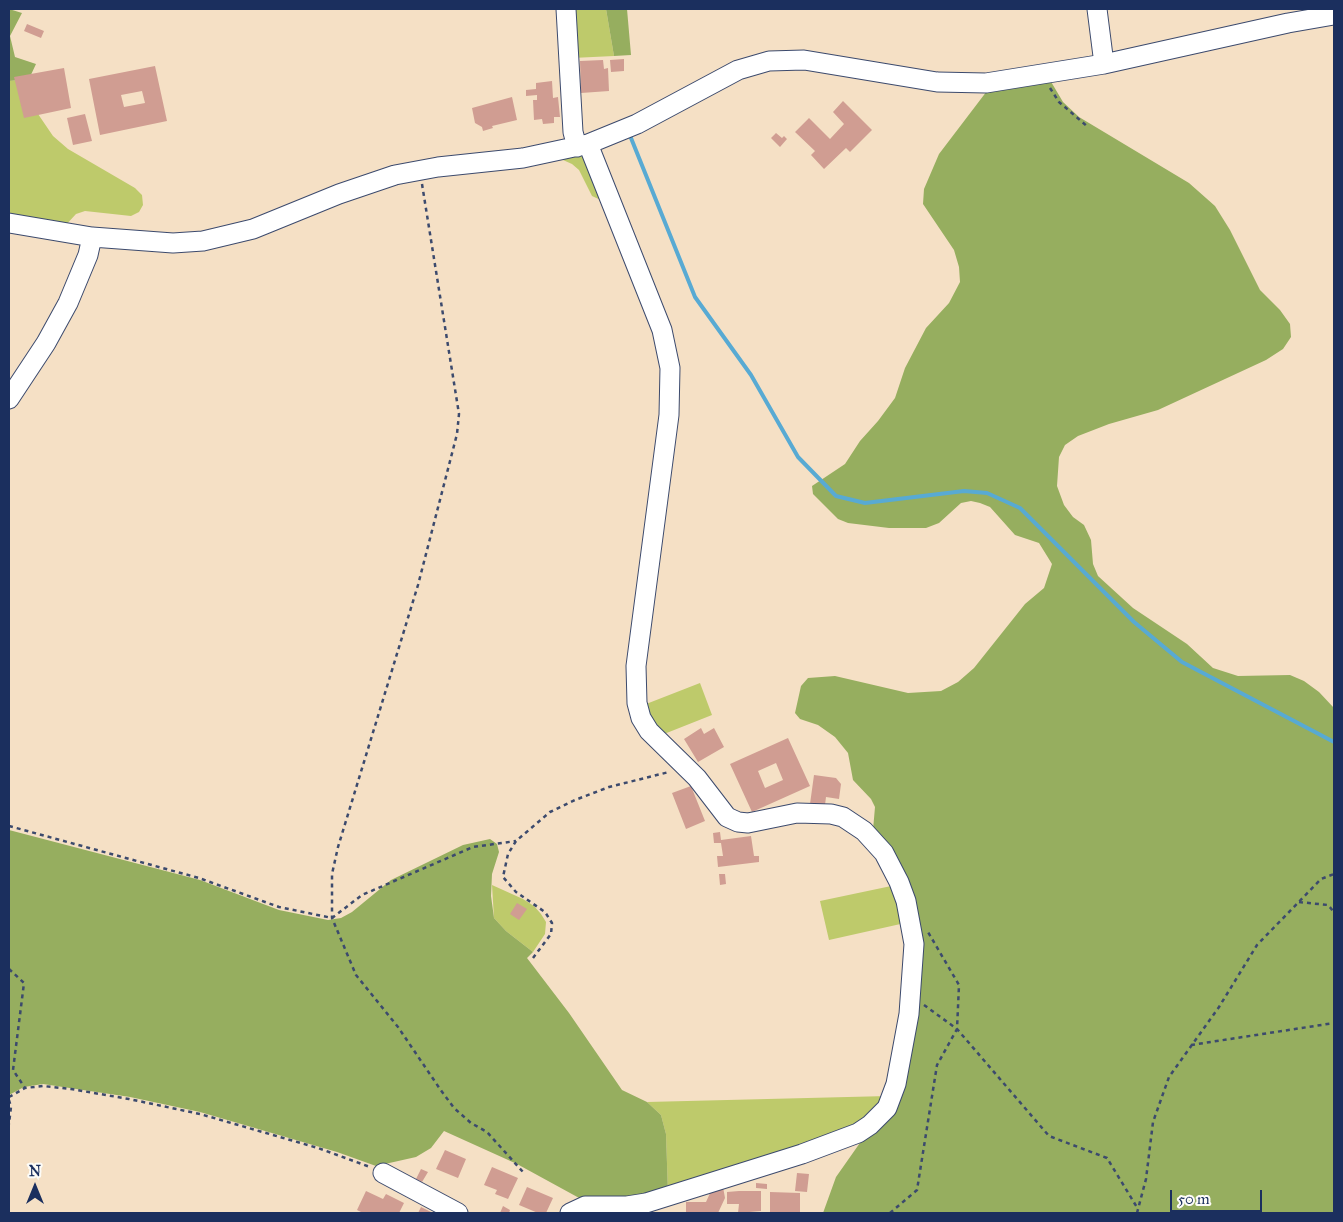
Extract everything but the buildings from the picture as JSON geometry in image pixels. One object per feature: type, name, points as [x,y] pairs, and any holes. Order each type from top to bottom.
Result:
[{"type":"street","points":[[566,9],[573,132],[582,145],[659,322],[670,368],[669,415],[639,640],[635,687],[637,703],[649,731],[697,778],[728,817],[738,822],[748,823],[796,814],[831,814],[854,824],[871,838],[893,868],[906,901],[912,923],[914,944],[911,995],[896,1084],[888,1108],[880,1117],[858,1133],[839,1141],[732,1177],[646,1203],[627,1206],[585,1206],[570,1213]]},
{"type":"street","points":[[1097,9],[1104,64]]},
{"type":"street","points":[[9,223],[92,237],[173,243],[230,235],[253,229],[366,184],[419,170],[523,158],[582,145],[637,124],[738,70],[769,61],[804,60],[906,78],[954,83],[986,83],[1104,64],[1288,23],[1334,15]]},
{"type":"street","points":[[9,398],[46,343],[68,303],[88,255],[92,237]]},
{"type":"street","points":[[383,1173],[458,1213]]},
{"type":"path","points":[[1046,74],[1051,89],[1059,102],[1088,127]]},
{"type":"path","points":[[419,170],[459,414],[457,434],[418,585],[382,706],[354,787],[338,848],[332,874],[332,918],[356,975],[398,1027],[454,1108],[471,1123],[487,1132],[523,1172]]},
{"type":"path","points":[[533,958],[551,934],[552,923],[545,912],[516,892],[503,877],[508,854],[516,841],[550,812],[575,800],[609,787],[686,768]]},
{"type":"path","points":[[9,826],[206,880],[279,907],[332,918],[362,896],[473,847],[516,841]]},
{"type":"path","points":[[1136,1213],[1146,1179],[1153,1122],[1170,1077],[1220,1006],[1257,945],[1320,879],[1334,874]]},
{"type":"path","points":[[1298,902],[1328,905],[1334,912]]},
{"type":"path","points":[[890,1213],[917,1190],[937,1065],[957,1029],[959,985],[924,926],[912,923]]},
{"type":"path","points":[[9,969],[24,984],[13,1070],[25,1088]]},
{"type":"path","points":[[911,995],[957,1029],[1049,1136],[1107,1158],[1138,1209]]},
{"type":"path","points":[[1191,1045],[1334,1023]]},
{"type":"path","points":[[9,1124],[11,1107],[9,1099],[25,1088],[43,1086],[71,1089],[200,1114],[318,1148],[364,1164],[383,1173]]},
{"type":"green space","points":[[9,9],[22,13],[10,36],[15,57],[36,64],[29,79],[9,81]]},
{"type":"green space","points":[[569,9],[606,9],[614,56],[572,58]]},
{"type":"green space","points":[[606,9],[627,9],[631,55],[614,56]]},
{"type":"green space","points":[[29,79],[38,114],[53,136],[68,149],[135,188],[142,195],[143,205],[139,212],[131,216],[85,211],[76,214],[64,227],[9,218],[9,81]]},
{"type":"green space","points":[[1050,80],[1063,102],[1079,117],[1189,183],[1215,206],[1230,230],[1260,290],[1280,310],[1290,324],[1291,337],[1283,349],[1266,360],[1158,410],[1109,424],[1078,436],[1065,445],[1059,457],[1057,486],[1064,505],[1073,517],[1084,525],[1091,540],[1093,564],[1098,576],[1133,608],[1187,644],[1213,668],[1238,676],[1290,675],[1304,681],[1319,692],[1334,708],[1334,1213],[823,1213],[836,1177],[869,1130],[885,1117],[919,948],[873,830],[875,807],[871,799],[853,780],[848,753],[835,737],[818,725],[800,719],[795,713],[801,686],[808,678],[835,676],[908,693],[941,691],[958,682],[974,668],[1025,604],[1044,588],[1052,564],[1039,543],[1015,535],[990,507],[980,503],[971,501],[961,503],[939,523],[926,528],[889,528],[848,523],[838,519],[813,494],[812,486],[845,464],[860,441],[895,398],[905,368],[926,328],[949,303],[960,282],[959,267],[954,250],[923,204],[924,189],[939,154],[990,87]]},
{"type":"green space","points":[[575,152],[586,155],[605,202],[592,196],[579,170],[572,164],[554,156]]},
{"type":"green space","points":[[700,683],[712,715],[659,736],[641,706]]},
{"type":"green space","points":[[9,830],[200,880],[279,910],[328,920],[341,918],[352,912],[391,880],[463,845],[490,839],[497,844],[499,852],[492,874],[491,896],[494,918],[506,931],[533,952],[527,958],[569,1013],[622,1090],[647,1102],[661,1115],[666,1134],[668,1193],[644,1200],[581,1199],[517,1164],[444,1131],[431,1148],[416,1157],[376,1166],[337,1152],[200,1112],[130,1097],[43,1084],[24,1087],[9,1095]]},
{"type":"green space","points":[[492,885],[534,906],[546,922],[545,934],[533,952],[506,931],[494,918]]},
{"type":"green space","points":[[896,885],[905,923],[829,940],[820,901]]},
{"type":"green space","points":[[888,1096],[868,1123],[668,1193],[666,1134],[661,1115],[647,1102]]},
{"type":"waterway","points":[[631,138],[695,297],[751,375],[798,457],[836,496],[865,503],[964,491],[987,493],[1020,508],[1134,622],[1182,662],[1334,742]]}]
